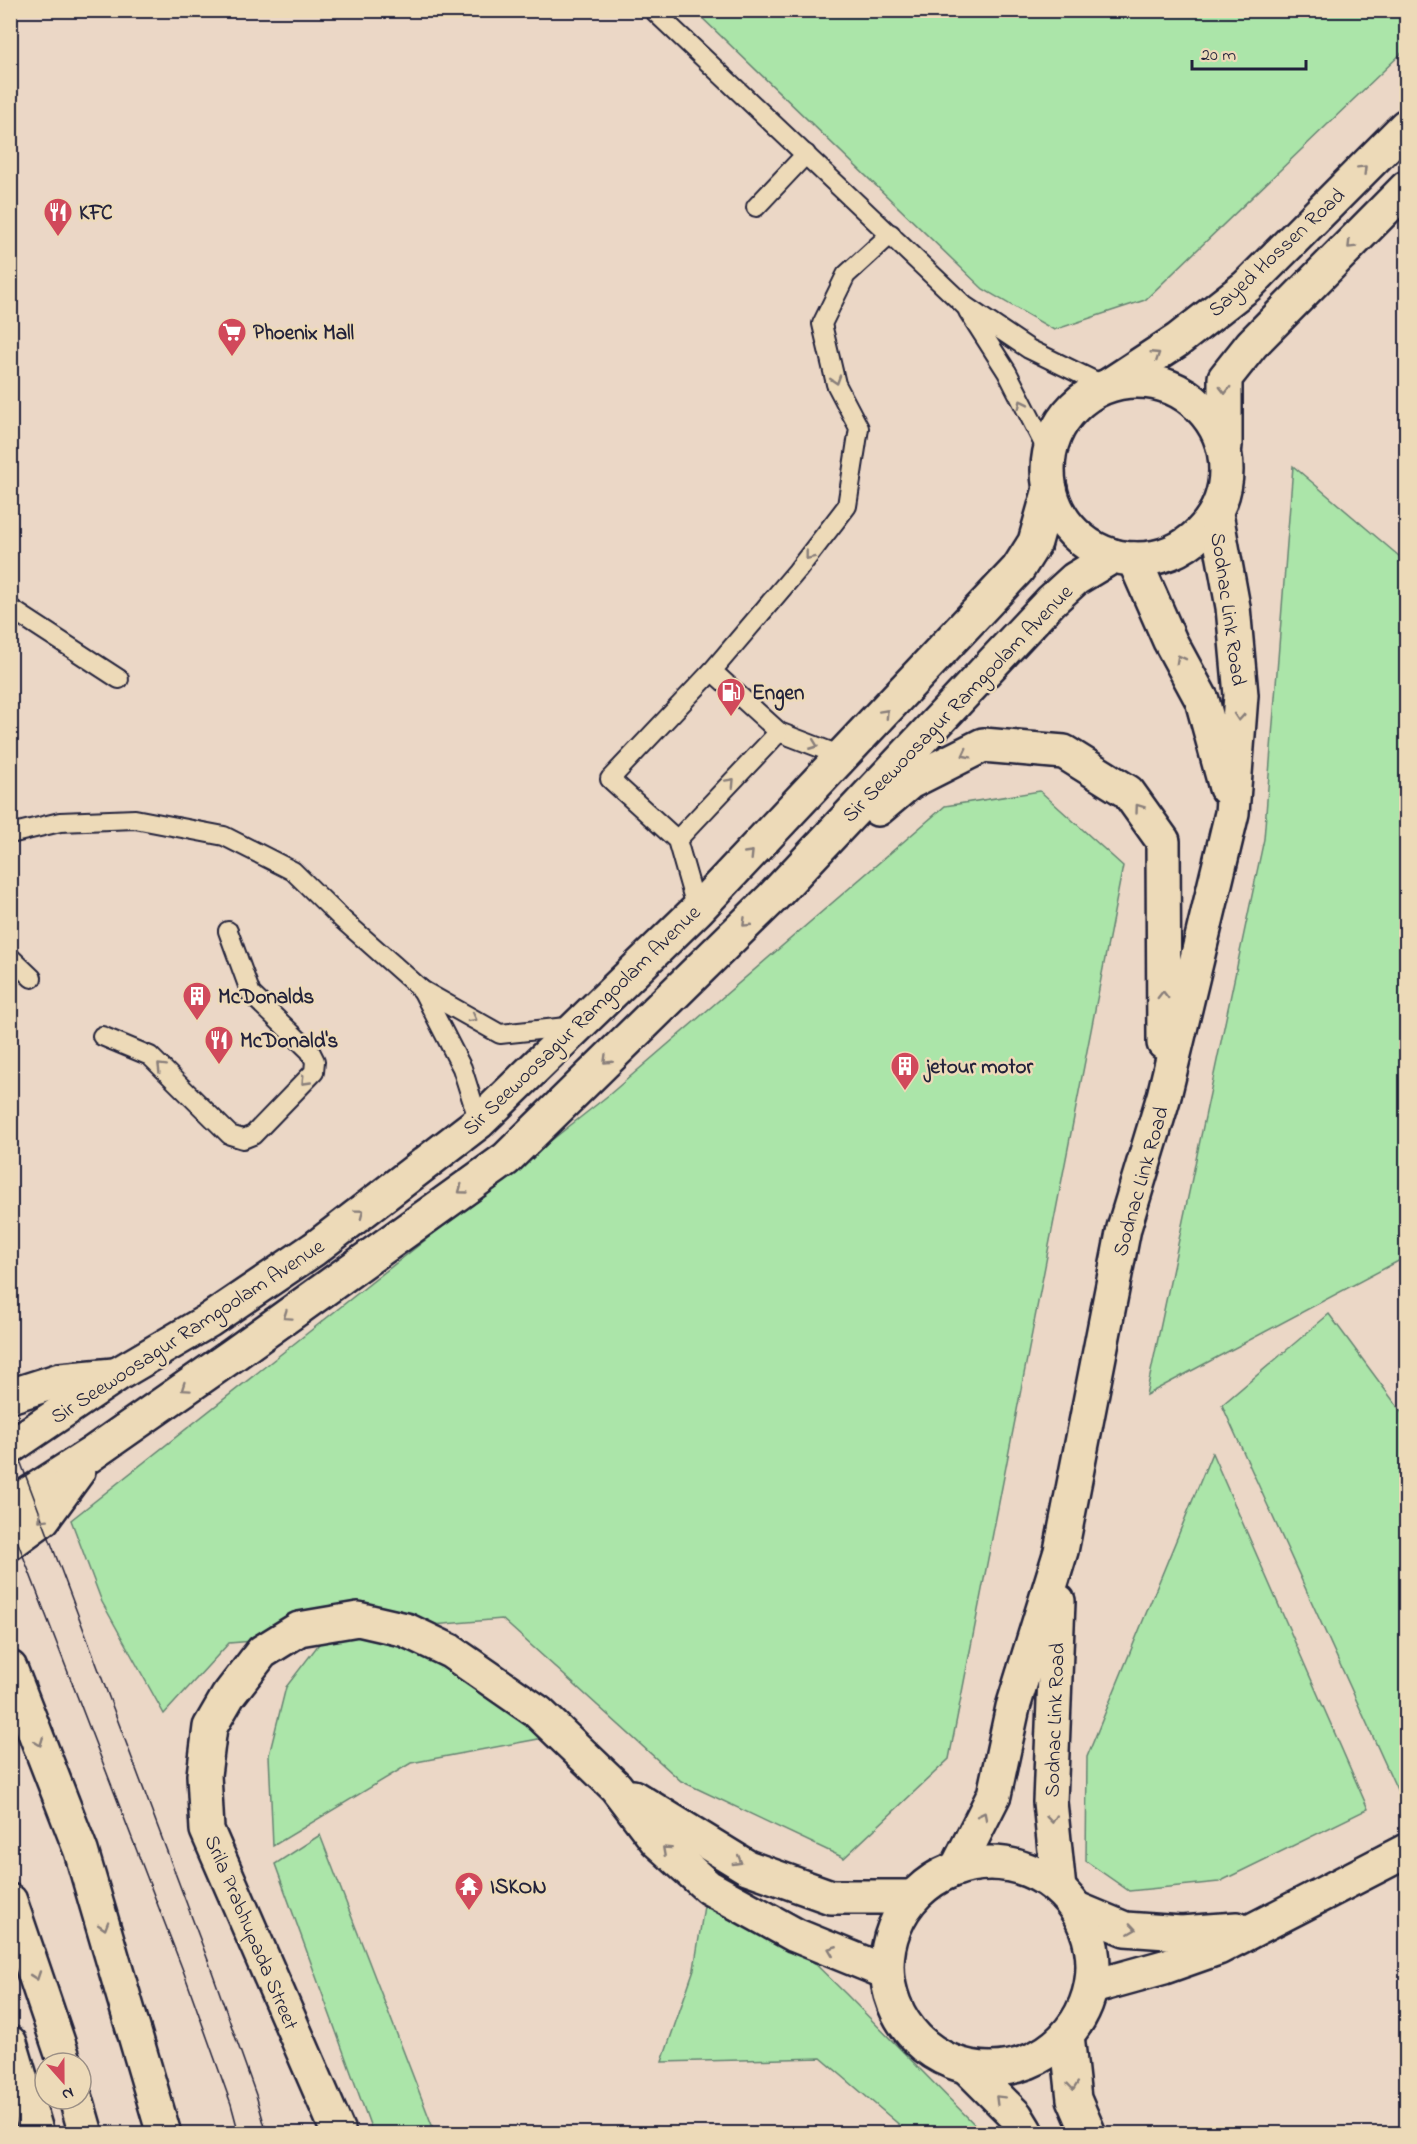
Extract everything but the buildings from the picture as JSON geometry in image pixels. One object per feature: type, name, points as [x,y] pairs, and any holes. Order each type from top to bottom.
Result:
[{"type":"main road","name":"Sayed Hossen Road","points":[[1107,387],[1178,340],[1247,286],[1407,126]]},
{"type":"main road","points":[[1225,449],[1213,422],[1192,400],[1166,386],[1136,381],[1107,387],[1086,398],[1069,414],[1056,434],[1050,456],[1050,489],[1058,511],[1072,531],[1091,546],[1123,558],[1166,554],[1195,539],[1216,514],[1226,483],[1225,378],[1252,344],[1407,188]]},
{"type":"main road","name":"Sir Seewoosagur Ramgoolam Avenue","points":[[10,1447],[118,1374],[208,1321],[314,1249],[479,1122],[697,910],[844,757],[1018,569],[1035,542],[1050,489]]},
{"type":"main road","name":"Sodnac Link Road","points":[[957,1868],[994,1795],[1013,1707],[1061,1551],[1124,1227],[1164,1096],[1232,813],[1241,695],[1233,607],[1216,514]]},
{"type":"main road","name":"Sodnac Link Road","points":[[1123,558],[1202,700],[1232,813]]},
{"type":"main road","name":"Sir Seewoosagur Ramgoolam Avenue","points":[[10,1506],[90,1455],[506,1159],[772,898],[1051,601],[1075,579],[1123,558]]},
{"type":"main road","points":[[772,898],[910,782],[983,745],[1064,752],[1128,792],[1163,841],[1164,1096]]},
{"type":"main road","points":[[10,1396],[60,1380],[118,1374]]},
{"type":"main road","points":[[10,1543],[43,1519],[90,1455]]},
{"type":"main road","name":"Sodnac Link Road","points":[[1061,1551],[1050,1802],[1068,1899]]},
{"type":"main road","name":"Srila Prabhupada Street","points":[[339,2133],[207,1830],[204,1775],[210,1727],[228,1696],[262,1652],[299,1629],[358,1619],[405,1630],[450,1651],[538,1712],[616,1787]]},
{"type":"main road","points":[[10,1668],[81,1851],[164,2133]]},
{"type":"main road","points":[[616,1787],[747,1867],[831,1897],[912,1897]]},
{"type":"main road","points":[[616,1787],[657,1841],[708,1887],[795,1935],[886,1972]]},
{"type":"main road","points":[[1092,1987],[1207,1952],[1407,1851]]},
{"type":"main road","points":[[1068,1899],[1089,1934],[1094,1960],[1092,1987],[1083,2013],[1067,2035],[1047,2053],[1022,2065],[996,2070],[968,2068],[943,2059],[920,2044],[903,2023],[895,2007],[886,1972],[888,1945],[897,1920],[912,1897],[933,1879],[957,1868],[984,1863],[1011,1865],[1036,1873],[1068,1899],[1125,1929],[1181,1933],[1257,1928]]},
{"type":"main road","points":[[10,1901],[61,2051]]},
{"type":"main road","points":[[1067,2035],[1074,2099],[1089,2133]]},
{"type":"main road","points":[[10,2043],[37,2133]]},
{"type":"main road","points":[[968,2068],[1016,2116],[1027,2133]]},
{"type":"main road","points":[[10,2111],[20,2133]]},
{"type":"main road","points":[[80,2111],[86,2133]]},
{"type":"lane","points":[[653,10],[965,306],[1029,349],[1107,387]]},
{"type":"lane","points":[[756,207],[806,154]]},
{"type":"lane","points":[[697,910],[677,840],[610,778],[712,671],[797,571],[847,506],[859,428],[836,384],[822,324],[846,274],[891,234]]},
{"type":"lane","points":[[965,306],[1007,372],[1050,456]]},
{"type":"lane","points":[[10,608],[119,679]]},
{"type":"lane","points":[[712,671],[778,732],[844,757]]},
{"type":"lane","points":[[677,840],[778,732]]},
{"type":"lane","points":[[10,834],[60,822],[135,819],[224,836],[293,871],[343,920],[422,990],[500,1034],[578,1026]]},
{"type":"lane","points":[[102,1036],[150,1056],[230,1135],[243,1139],[253,1135],[314,1072],[315,1061],[310,1051],[251,994],[228,931]]},
{"type":"lane","points":[[10,957],[32,978]]},
{"type":"lane","points":[[422,990],[462,1068],[479,1122]]},
{"type":"green space","points":[[695,11],[1406,11],[1406,49],[1145,300],[1054,330],[983,289]]},
{"type":"green space","points":[[1293,466],[1406,562],[1406,1257],[1146,1395],[1264,839]]},
{"type":"green space","points":[[1040,791],[1123,866],[949,1759],[844,1858],[681,1781],[502,1619],[340,1633],[415,1642],[549,1737],[411,1763],[273,1846],[269,1755],[286,1687],[326,1635],[229,1643],[164,1714],[102,1602],[71,1520],[610,1094],[945,806]]},
{"type":"green space","points":[[1329,1314],[1406,1418],[1406,1790],[1399,1794],[1222,1405]]},
{"type":"green space","points":[[1212,1453],[1368,1809],[1219,1882],[1129,1891],[1086,1861],[1087,1757]]},
{"type":"green space","points":[[320,1835],[435,2133],[373,2133],[275,1864]]},
{"type":"green space","points":[[711,1862],[983,2133],[909,2133],[821,2058],[662,2062],[694,1969]]},
{"type":"tram line","points":[[10,1434],[209,1963],[256,2095],[267,2134]]},
{"type":"tram line","points":[[10,1522],[184,1973],[231,2104],[239,2134]]},
{"type":"place","name":"KFC","points":[[58,238]]},
{"type":"place","name":"Phoenix Mall","points":[[232,358]]},
{"type":"place","name":"Engen","points":[[731,718]]},
{"type":"place","name":"McDonalds","points":[[197,1022]]},
{"type":"place","name":"McDonald's","points":[[219,1066]]},
{"type":"place","name":"jetour motor","points":[[905,1092]]},
{"type":"place","name":"ISKON","points":[[469,1912]]}]
